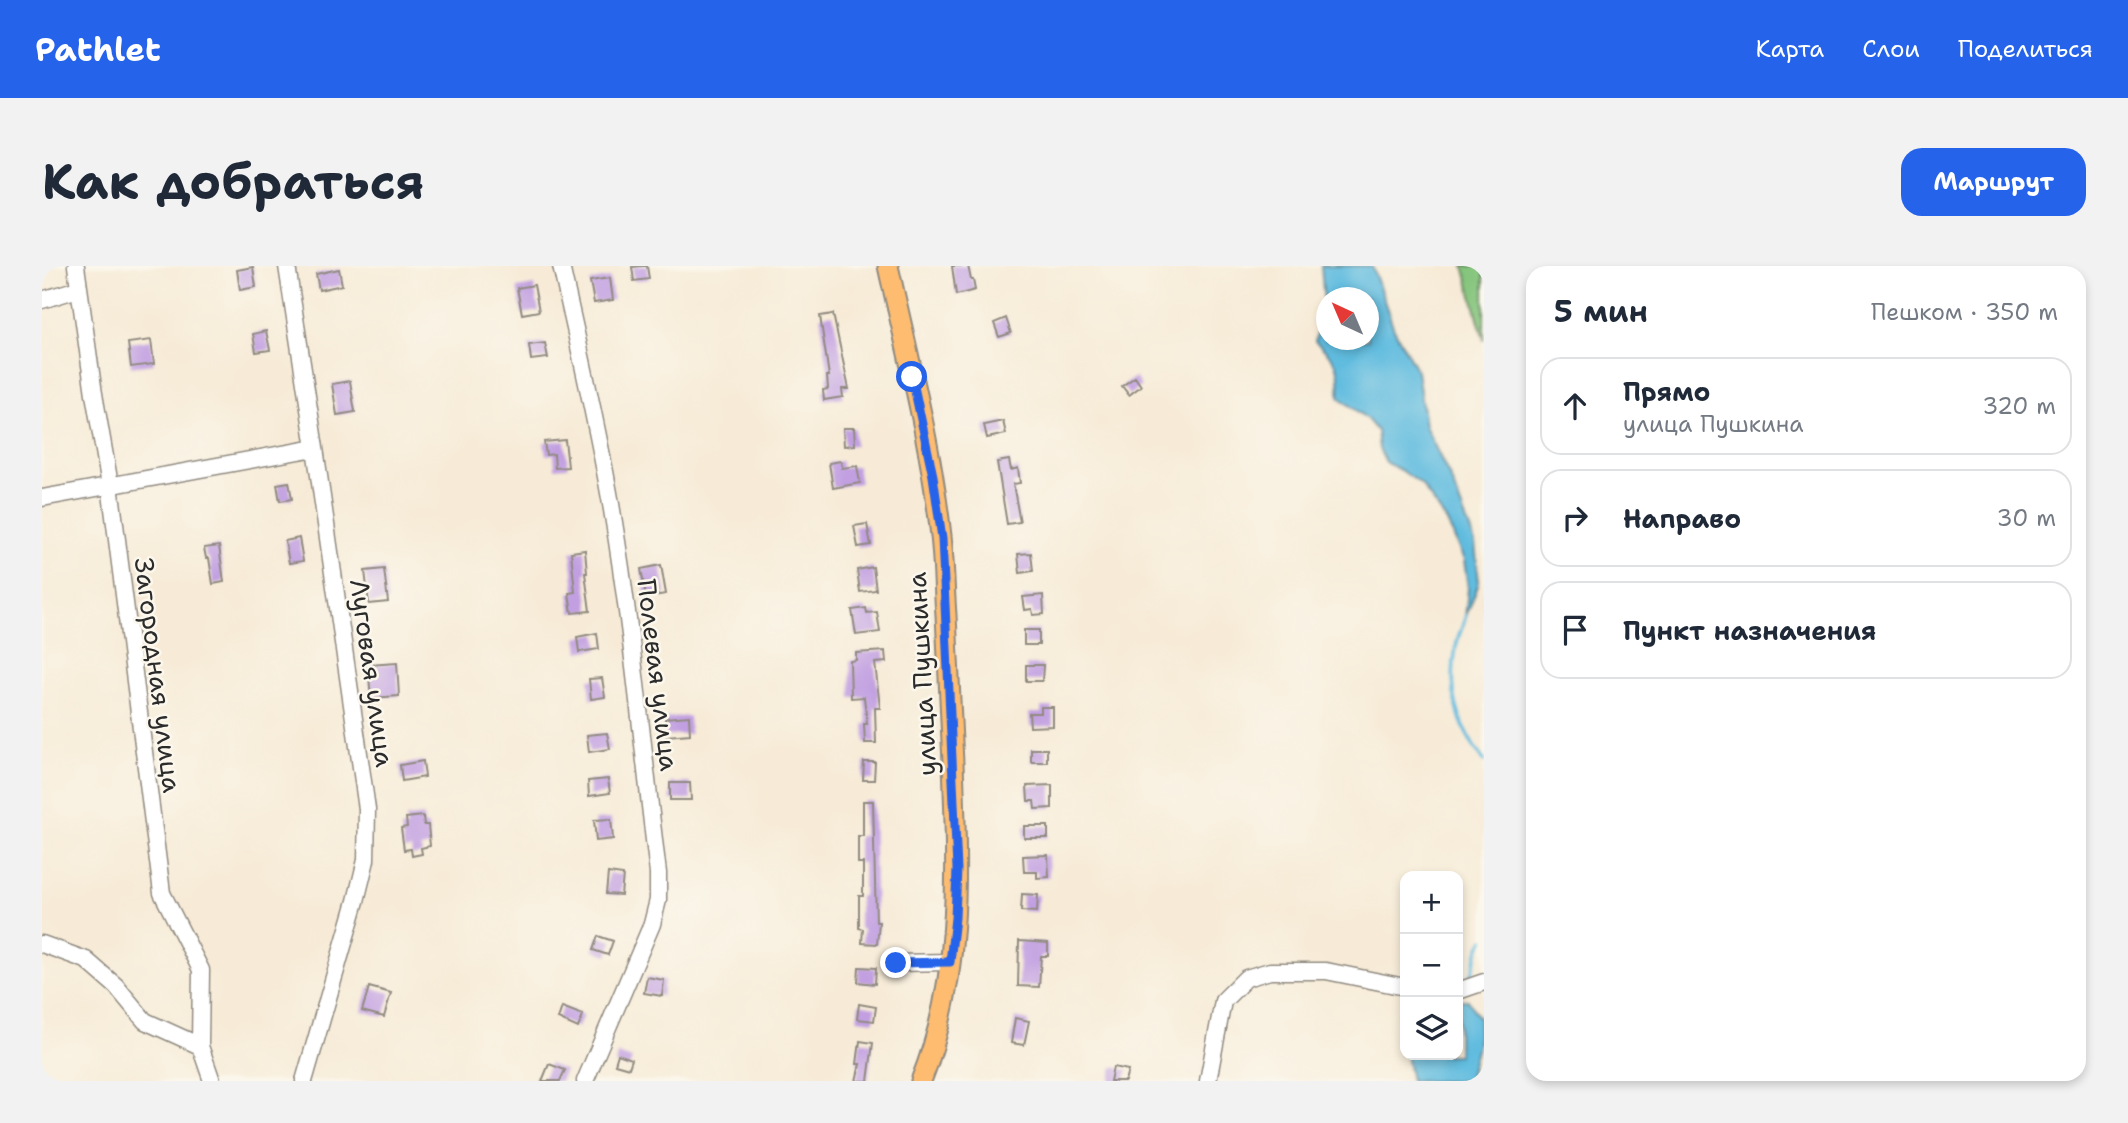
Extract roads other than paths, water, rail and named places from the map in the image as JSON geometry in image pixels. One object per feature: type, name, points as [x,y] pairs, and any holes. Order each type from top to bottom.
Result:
[{"type":"main road","name":"улица Пушкина","points":[[888,266],[933,476],[942,538],[957,869],[948,984],[921,1081]]},
{"type":"street","name":"Загородная улица","points":[[76,266],[110,485],[162,893],[201,970],[200,1046],[212,1081]]},
{"type":"street","name":"Луговая улица","points":[[287,266],[367,809],[366,860],[304,1081]]},
{"type":"street","name":"Полевая улица","points":[[561,266],[612,510],[658,873],[658,900],[652,923],[585,1081]]},
{"type":"street","points":[[42,300],[78,289]]},
{"type":"street","points":[[42,498],[315,448]]},
{"type":"street","points":[[42,944],[86,960],[116,986],[145,1021],[200,1046]]},
{"type":"street","points":[[896,963],[950,962]]},
{"type":"street","points":[[1208,1081],[1223,1001],[1246,978],[1270,971],[1326,971],[1400,986]]},
{"type":"street","points":[[1463,990],[1484,982]]},
{"type":"water","points":[[1321,266],[1372,266],[1394,329],[1417,371],[1425,426],[1451,480],[1475,543],[1479,582],[1465,619],[1468,588],[1464,560],[1447,522],[1421,484],[1386,463],[1379,449],[1377,431],[1367,419],[1339,397],[1338,371],[1325,350],[1379,350],[1379,287],[1323,287]]},
{"type":"water","points":[[1463,1000],[1468,1000],[1479,1019],[1477,1046],[1468,1081],[1411,1081],[1407,1060],[1463,1060]]},
{"type":"waterway","points":[[1466,615],[1456,647],[1454,693],[1461,721],[1484,761]]},
{"type":"waterway","points":[[1469,981],[1484,939]]}]
